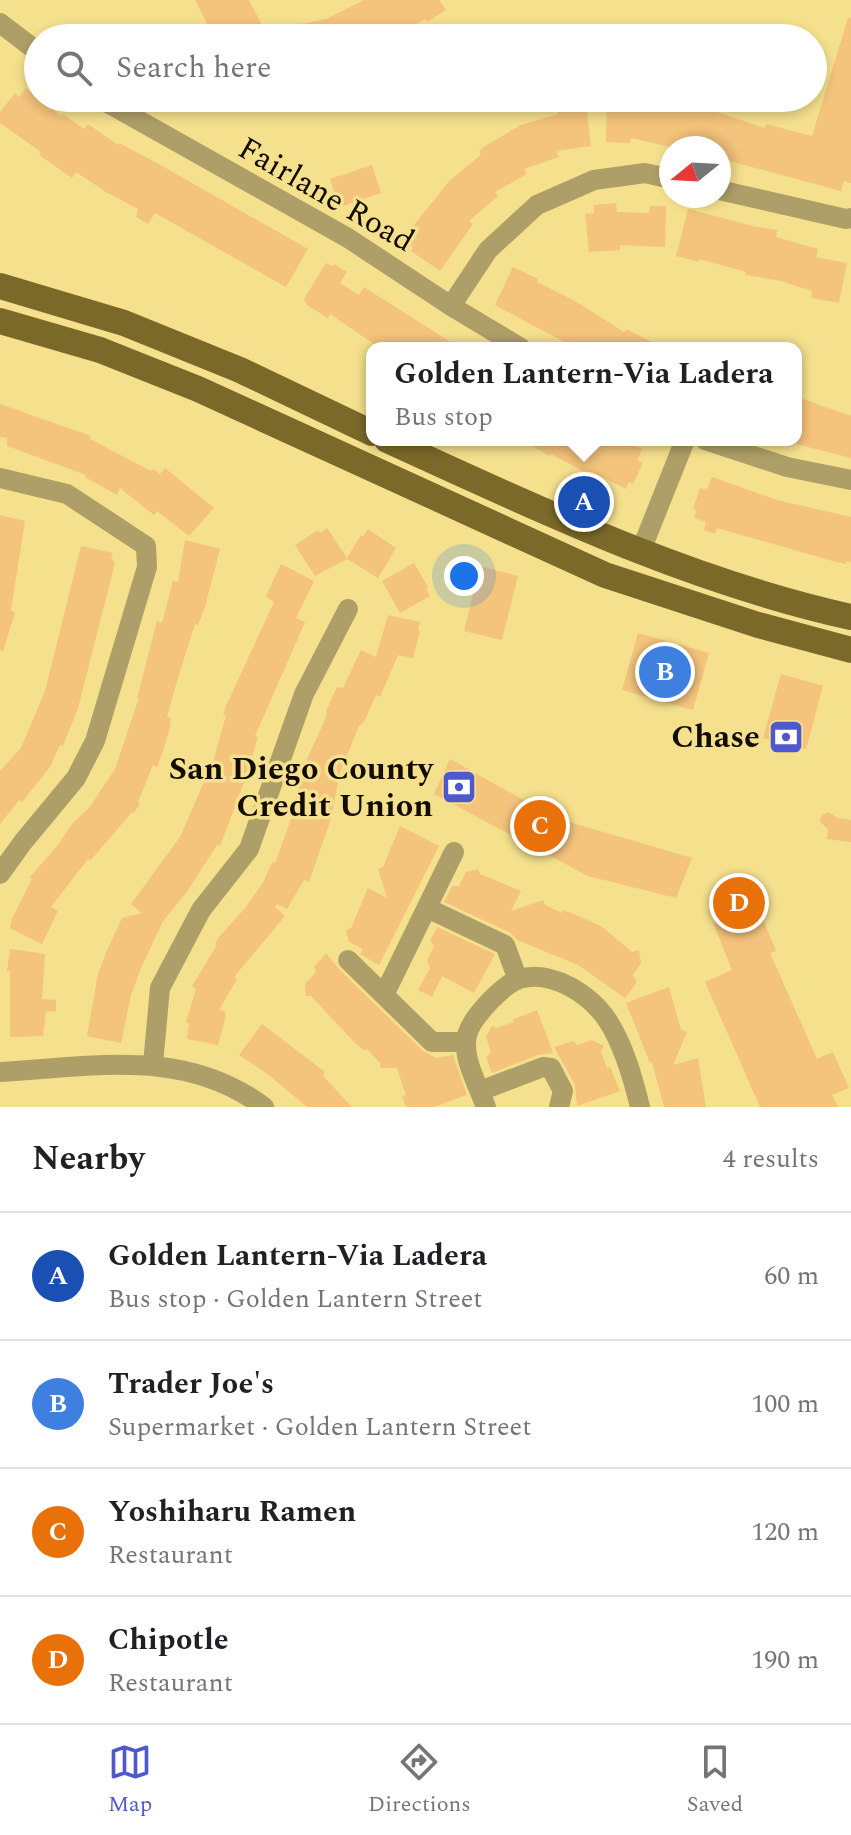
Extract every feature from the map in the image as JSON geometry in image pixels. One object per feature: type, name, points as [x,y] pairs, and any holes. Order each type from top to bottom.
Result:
[{"type":"main road","points":[[0,286],[124,323],[240,370],[366,430]]},
{"type":"main road","points":[[0,321],[100,350],[198,389],[605,575],[758,625],[851,650]]},
{"type":"main road","points":[[400,446],[640,553],[753,593],[851,617]]},
{"type":"street","points":[[0,23],[24,41]]},
{"type":"street","name":"Fairlane Road","points":[[124,112],[348,238],[511,342]]},
{"type":"street","points":[[451,306],[488,250],[537,205],[594,180],[645,173],[659,176]]},
{"type":"street","points":[[731,193],[851,218]]},
{"type":"street","points":[[640,553],[683,446]]},
{"type":"street","points":[[723,446],[787,467],[851,480]]},
{"type":"street","points":[[0,478],[67,494],[146,546],[147,567],[95,741],[76,778],[0,874]]},
{"type":"street","points":[[153,1064],[160,988],[201,910],[249,849],[304,694],[348,609]]},
{"type":"street","points":[[384,995],[454,852]]},
{"type":"street","points":[[427,908],[505,945],[518,980]]},
{"type":"street","points":[[348,960],[432,1042],[465,1042]]},
{"type":"street","points":[[559,1107],[563,1091],[557,1074],[551,1068],[543,1067],[483,1099],[465,1042],[472,1024],[483,1009],[518,980],[542,977],[565,984],[590,999],[608,1021],[631,1072],[640,1107]]},
{"type":"street","points":[[0,1072],[153,1064],[211,1076],[264,1107]]},
{"type":"building","points":[[195,0],[249,0],[261,24],[207,24]]},
{"type":"building","points":[[364,0],[439,0],[446,10],[427,22],[425,19],[416,24],[301,24],[326,19]]},
{"type":"building","points":[[848,18],[851,18],[851,183],[844,181],[841,191],[731,161],[731,136],[659,136],[659,144],[631,138],[630,143],[606,142],[607,112],[716,112],[765,128],[766,124],[812,136],[819,112],[827,112],[827,87]]},
{"type":"building","points":[[24,91],[24,112],[56,112],[84,129],[88,124],[118,145],[157,163],[308,249],[286,287],[155,213],[148,224],[136,217],[138,209],[76,172],[72,178],[39,155],[41,152],[0,123],[0,112],[15,93],[19,97]]},
{"type":"building","points":[[587,112],[591,146],[556,151],[559,157],[524,169],[527,174],[495,192],[498,196],[469,221],[473,224],[440,271],[411,251],[413,248],[402,240],[450,180],[481,155],[479,151],[521,125],[558,114]]},
{"type":"building","points":[[372,165],[381,193],[343,206],[341,199],[337,200],[330,179]]},
{"type":"building","points":[[616,203],[617,212],[649,213],[650,206],[666,208],[665,247],[620,245],[620,250],[589,252],[585,214],[594,213],[594,205]]},
{"type":"building","points":[[688,209],[777,230],[776,237],[818,249],[816,257],[847,263],[839,303],[811,298],[812,291],[781,281],[746,275],[746,272],[699,259],[699,262],[676,256]]},
{"type":"building","points":[[326,263],[334,264],[347,272],[340,283],[359,295],[364,287],[451,342],[371,342],[330,314],[328,318],[307,305],[304,299]]},
{"type":"building","points":[[513,267],[624,332],[626,329],[652,342],[564,342],[495,305]]},
{"type":"building","points":[[802,399],[851,416],[851,458],[802,446]]},
{"type":"building","points":[[0,404],[91,436],[90,439],[151,471],[153,469],[160,474],[165,468],[214,508],[189,536],[157,511],[154,515],[120,488],[117,495],[86,475],[7,446],[7,438],[0,437]]},
{"type":"building","points":[[532,446],[636,446],[642,449],[637,460],[643,463],[633,484],[629,482],[626,489]]},
{"type":"building","points":[[712,477],[777,500],[851,517],[851,562],[847,561],[846,564],[829,560],[717,528],[715,534],[704,530],[706,522],[694,518],[697,510],[693,509],[700,488],[707,490]]},
{"type":"building","points":[[0,515],[25,521],[11,610],[15,613],[3,651],[0,650]]},
{"type":"building","points":[[327,528],[347,558],[368,529],[396,548],[378,578],[347,559],[315,576],[295,545],[318,530],[320,533]]},
{"type":"building","points":[[185,540],[220,549],[205,607],[198,625],[195,624],[177,681],[167,717],[171,718],[170,728],[162,754],[157,767],[153,765],[134,813],[90,861],[88,859],[51,907],[58,911],[42,944],[10,928],[12,919],[32,879],[30,877],[72,824],[89,808],[115,769],[139,698],[157,621],[162,623],[173,581],[178,582]]},
{"type":"building","points":[[81,546],[113,553],[111,558],[115,563],[78,708],[63,746],[60,745],[50,767],[0,824],[0,771],[21,748],[45,691]]},
{"type":"building","points":[[414,563],[430,596],[400,613],[382,581]]},
{"type":"building","points":[[281,564],[314,581],[296,618],[305,622],[255,736],[258,737],[246,777],[220,846],[217,845],[186,893],[163,921],[131,995],[121,1043],[87,1036],[98,974],[107,950],[122,918],[142,913],[131,904],[180,837],[209,776],[226,706],[274,602],[266,596]]},
{"type":"building","points":[[480,566],[518,576],[502,640],[464,631]]},
{"type":"building","points":[[388,615],[420,622],[413,658],[398,655],[380,697],[376,695],[364,722],[359,726],[340,772],[331,819],[309,882],[304,880],[287,909],[277,904],[275,907],[285,916],[234,977],[237,979],[219,1010],[224,1011],[226,1016],[218,1045],[187,1039],[189,1023],[186,1022],[196,989],[192,986],[219,937],[246,907],[264,881],[272,862],[275,863],[297,803],[307,759],[337,687],[343,688],[361,650],[376,657]]},
{"type":"building","points":[[638,633],[709,653],[693,710],[622,690]]},
{"type":"building","points":[[781,674],[823,686],[806,749],[763,738]]},
{"type":"building","points":[[450,759],[556,818],[692,858],[676,898],[588,876],[434,794]]},
{"type":"building","points":[[829,812],[838,818],[851,820],[851,842],[827,839],[828,829],[820,822],[821,816]]},
{"type":"building","points":[[400,826],[439,846],[379,965],[360,954],[363,949],[349,942],[346,930],[351,928],[368,888],[387,898],[378,869],[383,867]]},
{"type":"building","points":[[478,869],[480,874],[521,891],[511,911],[543,900],[545,905],[562,913],[563,910],[601,926],[632,952],[639,950],[641,963],[633,975],[637,982],[625,998],[578,965],[517,940],[511,933],[444,902],[452,886],[459,886],[466,872]]},
{"type":"building","points":[[730,876],[742,877],[755,908],[758,907],[776,951],[770,953],[817,1059],[833,1052],[849,1088],[832,1095],[838,1107],[760,1107],[705,982],[732,970],[714,925]]},
{"type":"building","points":[[437,927],[495,954],[474,993],[442,976],[432,997],[418,990],[430,968],[427,960],[434,946],[430,941]]},
{"type":"building","points":[[10,949],[45,954],[42,999],[56,1000],[56,1011],[46,1012],[43,1036],[10,1037],[10,971],[7,971]]},
{"type":"building","points":[[326,953],[423,1051],[436,1058],[453,1055],[467,1095],[434,1107],[406,1107],[402,1096],[406,1095],[397,1068],[381,1068],[367,1049],[365,1051],[356,1044],[311,996],[306,996],[305,984]]},
{"type":"building","points":[[669,987],[681,1030],[687,1032],[673,1065],[698,1058],[706,1107],[664,1107],[652,1062],[626,1003]]},
{"type":"building","points":[[537,1010],[553,1053],[538,1055],[492,1073],[486,1057],[491,1052],[486,1037],[492,1026],[496,1028],[514,1022],[512,1020]]},
{"type":"building","points":[[262,1024],[325,1072],[323,1076],[352,1107],[307,1107],[239,1055]]},
{"type":"building","points":[[592,1040],[604,1046],[601,1051],[607,1068],[610,1067],[620,1091],[577,1106],[575,1085],[554,1047],[573,1041],[577,1045]]},
{"type":"place","name":"Golden Lantern-Via Ladera","points":[[584,502]]},
{"type":"place","name":"Trader Joe's","points":[[665,672]]},
{"type":"place","name":"Chase","points":[[786,737]]},
{"type":"place","name":"San Diego County Credit Union","points":[[459,787]]},
{"type":"place","name":"Yoshiharu Ramen","points":[[540,826]]},
{"type":"place","name":"Chipotle","points":[[739,903]]}]
